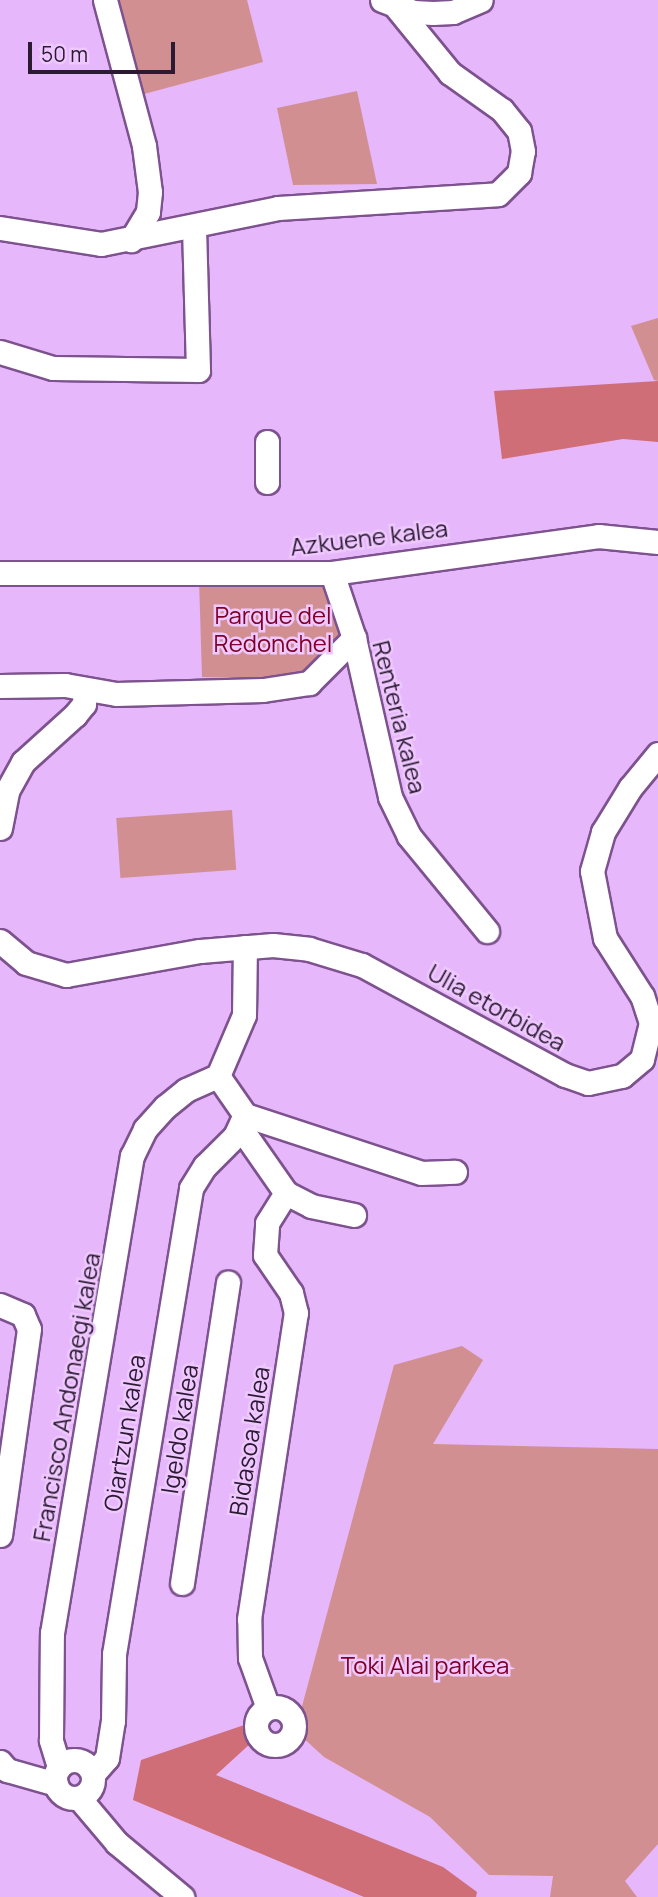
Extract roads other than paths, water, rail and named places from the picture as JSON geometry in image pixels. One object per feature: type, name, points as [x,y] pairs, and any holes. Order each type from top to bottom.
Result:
[{"type":"street","points":[[105,0],[144,146],[150,192],[148,212],[131,240]]},
{"type":"street","points":[[390,4],[453,12],[481,0]]},
{"type":"street","points":[[0,228],[72,242],[131,240],[194,229],[278,208],[481,198],[510,186],[519,173],[523,151],[519,131],[502,110],[450,73],[390,4]]},
{"type":"street","points":[[0,352],[53,369],[198,370],[194,229]]},
{"type":"street","points":[[267,442],[267,482]]},
{"type":"street","name":"Azkuene kalea","points":[[0,573],[332,573],[598,536],[658,542]]},
{"type":"street","name":"Renteria kalea","points":[[332,573],[354,638],[390,797],[409,836],[487,931]]},
{"type":"street","points":[[0,686],[85,689],[116,694],[263,691],[309,683],[354,638]]},
{"type":"street","points":[[0,828],[7,791],[23,762],[75,715],[84,704],[85,689]]},
{"type":"street","name":"Ulia etorbidea","points":[[0,941],[26,963],[66,975],[245,947],[309,949],[362,965],[565,1075],[588,1083],[622,1076],[642,1059],[652,1023],[642,996],[605,939],[592,871],[603,832],[630,788],[658,754]]},
{"type":"street","points":[[245,947],[244,1015],[218,1076],[286,1193],[311,1206],[354,1215]]},
{"type":"street","name":"Francisco Andonaegi kalea","points":[[57,1776],[51,1740],[52,1633],[132,1156],[145,1129],[165,1107],[186,1090],[218,1076]]},
{"type":"street","points":[[242,1121],[421,1172],[455,1172]]},
{"type":"street","name":"Oiartzun kalea","points":[[88,1785],[107,1758],[114,1654],[191,1188],[242,1121]]},
{"type":"street","name":"Bidasoa kalea","points":[[268,1708],[250,1658],[249,1619],[296,1313],[291,1293],[265,1255],[267,1223],[286,1193]]},
{"type":"street","name":"Igeldo kalea","points":[[181,1583],[228,1283]]},
{"type":"street","points":[[0,1535],[29,1329],[23,1315],[1,1305]]},
{"type":"street","points":[[0,1762],[7,1770],[57,1776],[78,1760],[117,1843],[182,1897]]},
{"type":"street","points":[[57,1776],[64,1796],[88,1785]]},
{"type":"park label","name":"Parque del Redonchel","points":[[273,629]]},
{"type":"park label","name":"Toki Alai parkea","points":[[425,1665]]}]
